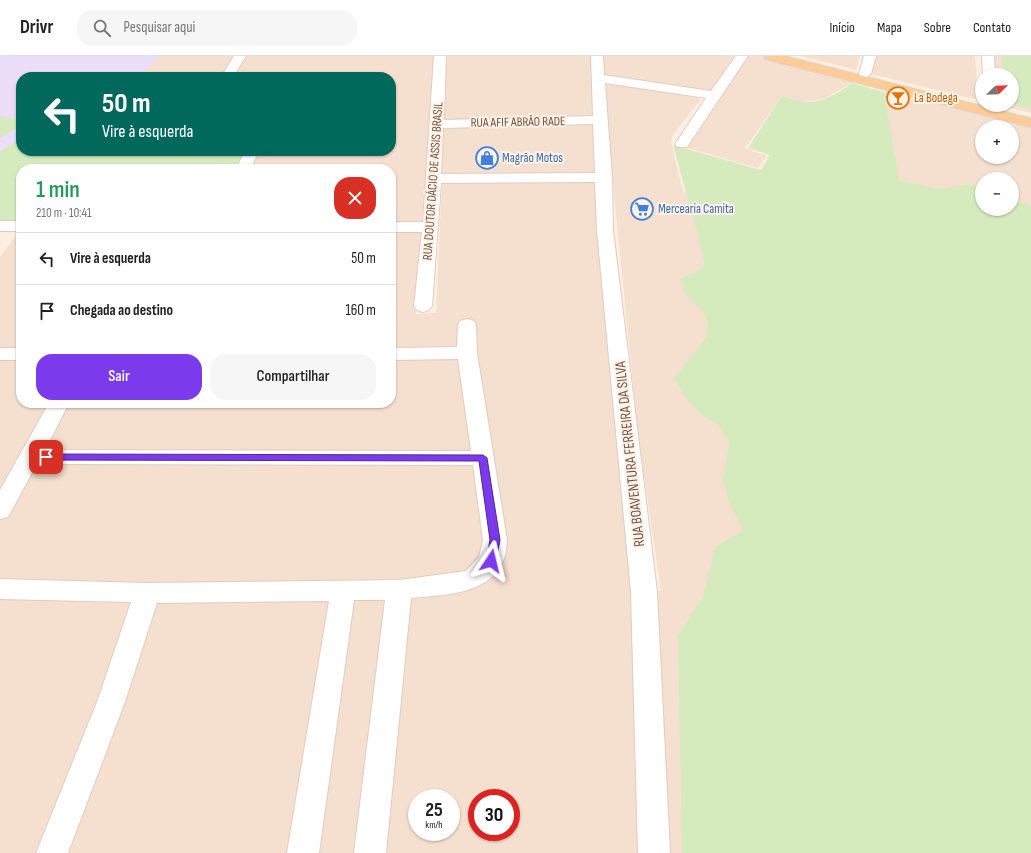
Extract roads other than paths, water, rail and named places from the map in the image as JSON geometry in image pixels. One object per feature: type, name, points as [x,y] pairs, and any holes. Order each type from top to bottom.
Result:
[{"type":"main road","points":[[770,56],[1031,122]]},
{"type":"main road","points":[[798,56],[975,101]]},
{"type":"main road","points":[[1019,112],[1031,115]]},
{"type":"street","points":[[230,72],[240,56]]},
{"type":"street","name":"RUA DOUTOR DÁCIO DE ASSIS BRASIL","points":[[423,306],[431,227],[440,56]]},
{"type":"street","name":"RUA BOAVENTURA FERREIRA DA SILVA","points":[[597,56],[599,120],[604,176],[605,230],[644,592],[654,853]]},
{"type":"street","points":[[682,144],[742,56]]},
{"type":"street","points":[[866,74],[870,56]]},
{"type":"street","points":[[988,56],[989,68]]},
{"type":"street","points":[[597,78],[716,96]]},
{"type":"street","name":"RUA AFIF ABRÃO RADE","points":[[436,124],[599,120]]},
{"type":"street","points":[[433,179],[604,176]]},
{"type":"street","points":[[0,242],[11,226]]},
{"type":"street","points":[[396,227],[431,227]]},
{"type":"street","points":[[0,589],[147,593],[399,590],[444,585],[474,579],[491,561],[495,540],[467,353],[467,325]]},
{"type":"street","points":[[396,354],[467,353]]},
{"type":"street","points":[[0,354],[16,354]]},
{"type":"street","points":[[0,511],[56,408]]},
{"type":"street","points":[[30,457],[483,458]]},
{"type":"street","points":[[303,853],[343,590]]},
{"type":"street","points":[[370,853],[399,590]]},
{"type":"street","points":[[52,853],[111,702],[147,593]]},
{"type":"place","name":"La Bodega","points":[[898,98]]},
{"type":"place","name":"Magrão Motos","points":[[487,158]]},
{"type":"place","name":"Mercearia Camita","points":[[642,209]]}]
